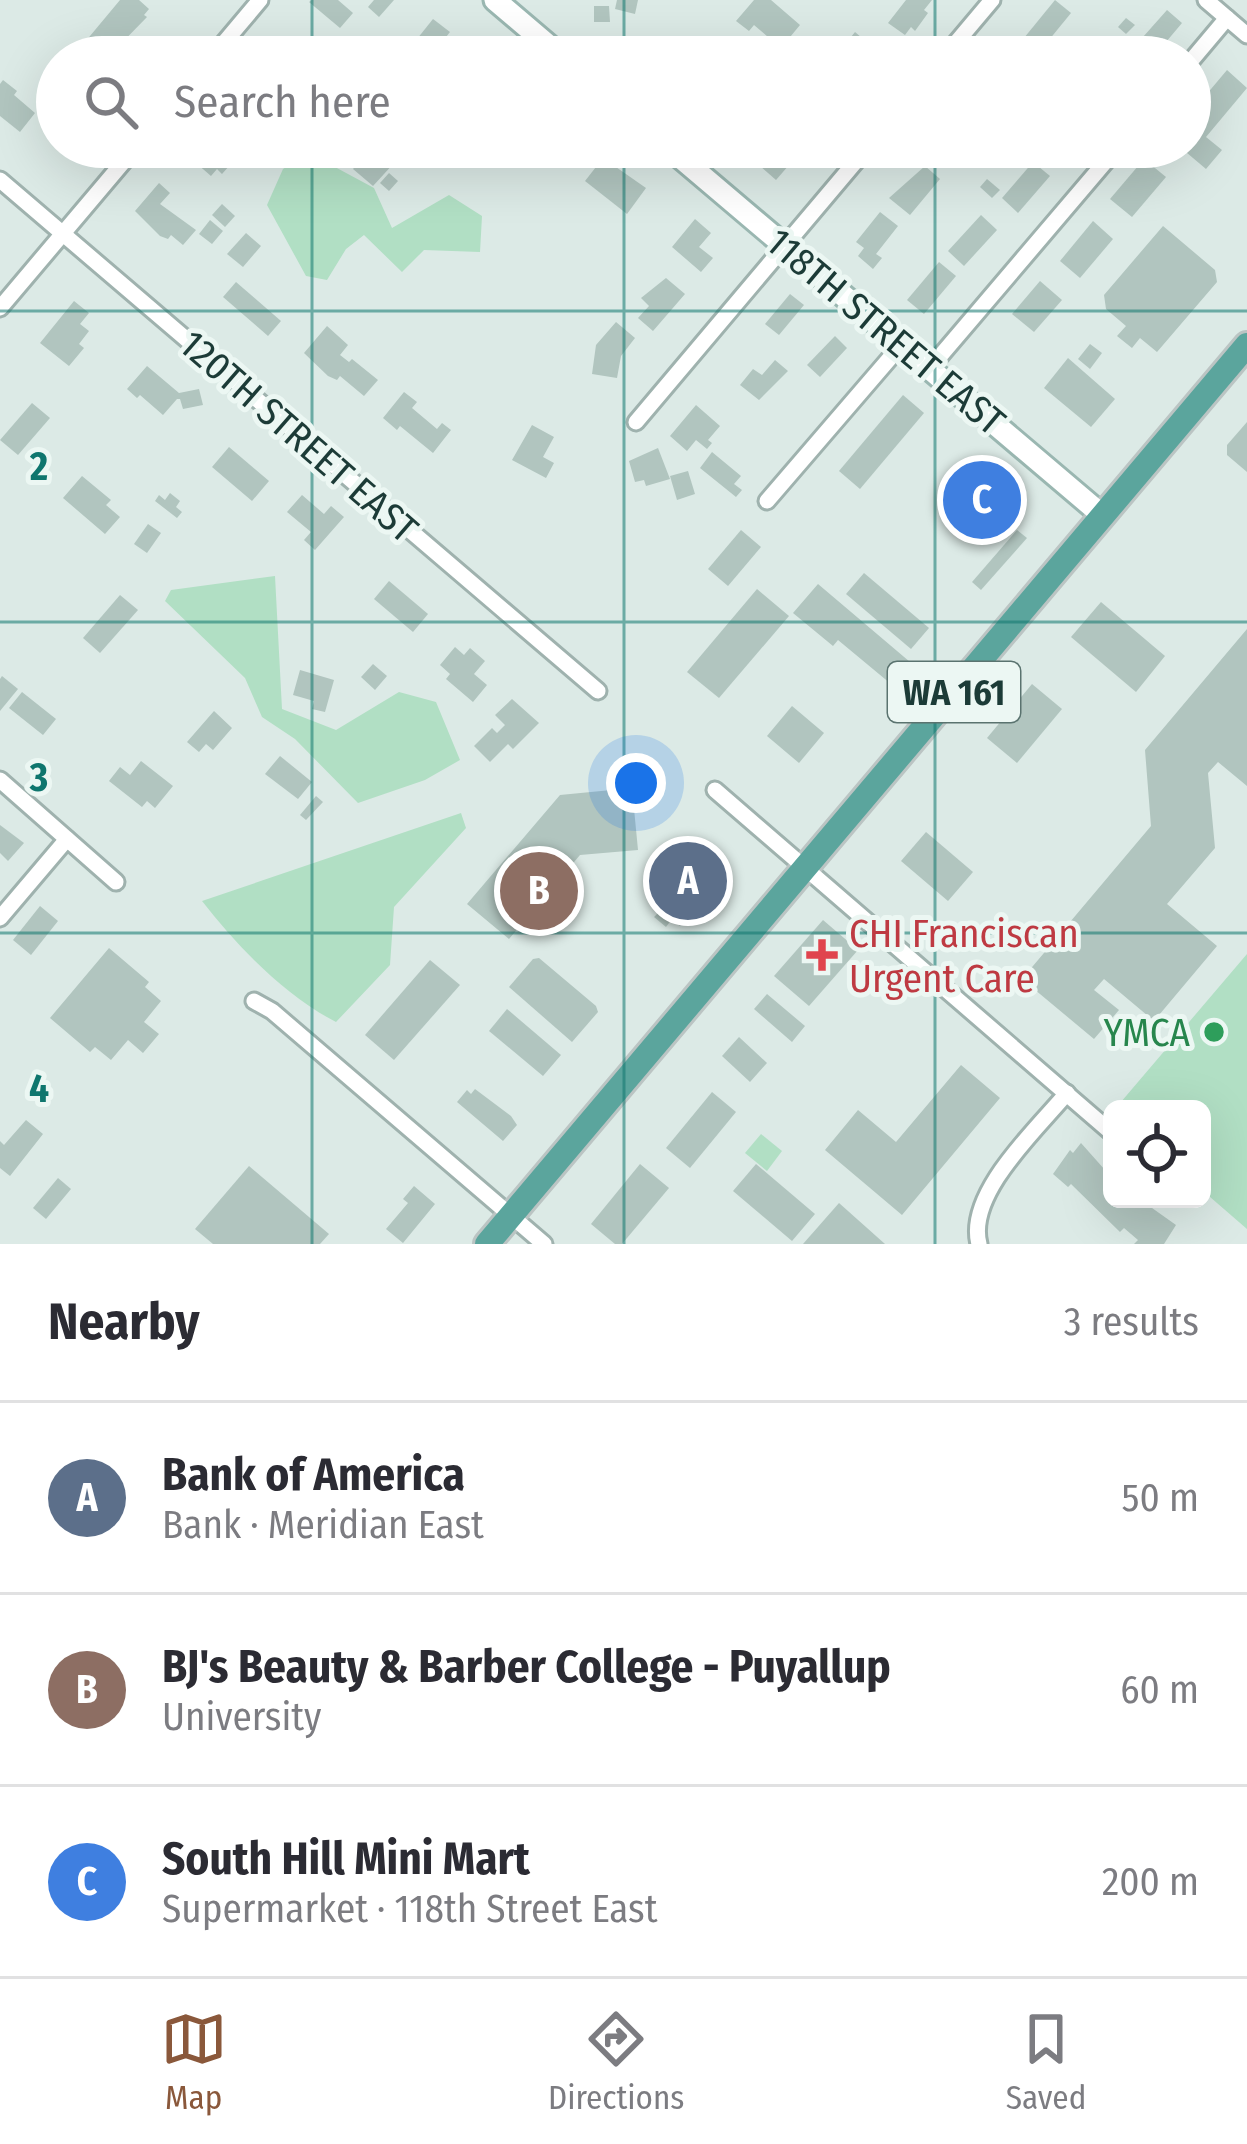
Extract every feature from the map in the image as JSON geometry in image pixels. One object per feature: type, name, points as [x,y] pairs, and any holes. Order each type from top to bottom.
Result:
[{"type":"main road","name":"WA 161","points":[[487,1244],[1247,345]]},
{"type":"street","points":[[230,36],[260,0]]},
{"type":"street","points":[[495,0],[537,36]]},
{"type":"street","points":[[962,36],[992,0]]},
{"type":"street","points":[[1206,0],[1247,35]]},
{"type":"street","points":[[1211,38],[1228,18]]},
{"type":"street","points":[[0,308],[118,168]]},
{"type":"street","name":"118TH STREET EAST","points":[[693,168],[1102,515]]},
{"type":"street","points":[[635,422],[850,168]]},
{"type":"street","points":[[930,368],[1100,168]]},
{"type":"street","name":"120TH STREET EAST","points":[[0,180],[598,691]]},
{"type":"street","points":[[767,501],[902,344]]},
{"type":"street","points":[[0,780],[116,882]]},
{"type":"street","points":[[715,790],[1103,1124]]},
{"type":"street","points":[[0,918],[67,839]]},
{"type":"street","points":[[254,1001],[272,1011],[544,1244]]},
{"type":"street","points":[[979,1244],[977,1218],[986,1193],[1066,1093]]},
{"type":"green space","points":[[337,168],[374,188],[392,228],[449,195],[482,216],[480,252],[424,250],[402,272],[364,235],[346,249],[327,280],[306,276],[267,205],[283,169]]},
{"type":"green space","points":[[275,576],[282,709],[336,730],[399,692],[436,702],[460,760],[425,780],[358,803],[295,739],[262,717],[245,678],[165,601],[171,590]]},
{"type":"green space","points":[[461,813],[466,828],[394,907],[390,965],[336,1022],[263,969],[202,901]]},
{"type":"green space","name":"YMCA","points":[[1247,954],[1247,1229],[1211,1198],[1211,1100],[1123,1100]]},
{"type":"green space","points":[[761,1134],[782,1151],[767,1171],[745,1153]]},
{"type":"building","points":[[120,0],[139,0],[149,9],[128,36],[90,36]]},
{"type":"building","points":[[338,0],[353,13],[340,28],[309,2]]},
{"type":"building","points":[[374,0],[394,0],[379,17],[368,7]]},
{"type":"building","points":[[617,0],[638,0],[635,14],[615,9]]},
{"type":"building","points":[[754,0],[771,0],[800,25],[791,36],[767,36],[754,25],[749,31],[736,21]]},
{"type":"building","points":[[906,0],[932,0],[915,31],[911,27],[905,35],[888,23]]},
{"type":"building","points":[[1055,0],[1071,13],[1052,36],[1026,36]]},
{"type":"building","points":[[594,6],[609,6],[610,22],[594,22]]},
{"type":"building","points":[[1167,10],[1182,23],[1171,36],[1144,36]]},
{"type":"building","points":[[1126,18],[1135,25],[1126,34],[1118,27]]},
{"type":"building","points":[[433,19],[450,32],[447,36],[419,36]]},
{"type":"building","points":[[1227,70],[1247,88],[1211,131],[1211,89]]},
{"type":"building","points":[[3,80],[35,113],[20,132],[0,116]]},
{"type":"building","points":[[1211,141],[1222,150],[1211,163]]},
{"type":"building","points":[[202,168],[227,168],[222,174],[217,169],[211,176]]},
{"type":"building","points":[[354,168],[390,168],[373,186]]},
{"type":"building","points":[[595,168],[617,168],[646,188],[627,214],[585,181]]},
{"type":"building","points":[[762,168],[786,168],[776,180]]},
{"type":"building","points":[[923,168],[940,179],[910,215],[889,198]]},
{"type":"building","points":[[1028,168],[1040,168],[1050,176],[1018,213],[1002,198]]},
{"type":"building","points":[[1136,168],[1155,168],[1166,177],[1132,217],[1110,199]]},
{"type":"building","points":[[389,173],[398,181],[389,191],[380,183]]},
{"type":"building","points":[[987,179],[1000,190],[992,198],[980,187]]},
{"type":"building","points":[[159,183],[170,193],[160,204],[196,230],[183,245],[171,235],[168,239],[160,236],[135,211]]},
{"type":"building","points":[[222,204],[235,216],[225,227],[212,215]]},
{"type":"building","points":[[880,212],[898,226],[876,254],[882,258],[873,269],[858,256],[864,248],[856,242]]},
{"type":"building","points":[[981,215],[997,230],[964,266],[948,251]]},
{"type":"building","points":[[695,219],[711,233],[699,247],[713,258],[701,272],[672,247]]},
{"type":"building","points":[[210,220],[223,231],[212,244],[199,234]]},
{"type":"building","points":[[1093,221],[1113,239],[1080,278],[1060,261]]},
{"type":"building","points":[[1163,226],[1215,270],[1217,282],[1157,352],[1140,338],[1132,348],[1117,336],[1126,326],[1106,309],[1104,295]]},
{"type":"building","points":[[246,233],[261,246],[243,267],[227,254]]},
{"type":"building","points":[[939,262],[956,276],[924,314],[907,300]]},
{"type":"building","points":[[666,278],[685,294],[653,331],[638,318],[649,306],[641,298]]},
{"type":"building","points":[[1040,281],[1062,300],[1034,332],[1012,314]]},
{"type":"building","points":[[236,282],[281,321],[268,336],[223,297]]},
{"type":"building","points":[[790,294],[804,305],[779,335],[765,324]]},
{"type":"building","points":[[74,301],[89,313],[80,324],[89,331],[79,344],[84,348],[69,366],[40,343]]},
{"type":"building","points":[[616,322],[635,338],[621,356],[617,378],[592,374],[596,345]]},
{"type":"building","points":[[327,326],[348,345],[340,355],[378,380],[364,396],[340,376],[337,380],[328,376],[304,353]]},
{"type":"building","points":[[835,336],[847,348],[820,377],[807,365]]},
{"type":"building","points":[[1090,344],[1102,353],[1090,369],[1078,359]]},
{"type":"building","points":[[1068,358],[1115,399],[1091,427],[1044,388]]},
{"type":"building","points":[[775,360],[788,371],[759,400],[740,385],[753,369],[762,375]]},
{"type":"building","points":[[147,366],[179,393],[199,389],[203,405],[183,409],[177,399],[163,415],[140,395],[137,398],[127,389]]},
{"type":"building","points":[[404,392],[417,402],[412,408],[437,429],[442,423],[451,430],[433,453],[383,418]]},
{"type":"building","points":[[903,395],[924,413],[860,489],[839,471]]},
{"type":"building","points":[[32,403],[50,418],[18,455],[0,440]]},
{"type":"building","points":[[696,405],[720,426],[707,449],[696,440],[687,451],[670,436]]},
{"type":"building","points":[[1247,422],[1247,472],[1227,455],[1227,445]]},
{"type":"building","points":[[532,425],[554,437],[543,457],[554,463],[546,478],[512,460]]},
{"type":"building","points":[[229,447],[269,481],[252,501],[212,467]]},
{"type":"building","points":[[658,448],[670,479],[646,486],[644,480],[635,482],[629,461]]},
{"type":"building","points":[[712,452],[741,476],[734,484],[742,490],[736,497],[700,468]]},
{"type":"building","points":[[688,471],[695,494],[677,500],[670,476]]},
{"type":"building","points":[[987,471],[1010,491],[981,526],[957,506],[967,494],[961,489],[975,472],[981,477]]},
{"type":"building","points":[[82,476],[111,500],[106,505],[120,517],[105,534],[63,498]]},
{"type":"building","points":[[170,493],[180,501],[176,507],[182,512],[177,518],[155,501],[159,495],[165,500]]},
{"type":"building","points":[[302,495],[324,514],[331,506],[344,517],[315,550],[304,540],[311,532],[287,512]]},
{"type":"building","points":[[148,524],[161,533],[147,553],[134,544]]},
{"type":"building","points":[[741,530],[761,547],[728,586],[708,569]]},
{"type":"building","points":[[1017,530],[1027,538],[981,590],[972,582]]},
{"type":"building","points":[[864,573],[929,628],[911,649],[846,594]]},
{"type":"building","points":[[389,581],[428,614],[413,632],[374,599]]},
{"type":"building","points":[[818,584],[910,662],[891,684],[838,640],[833,646],[793,613]]},
{"type":"building","points":[[757,589],[789,616],[719,698],[687,672]]},
{"type":"building","points":[[120,595],[138,610],[100,653],[83,638]]},
{"type":"building","points":[[1101,602],[1165,656],[1136,692],[1071,637]]},
{"type":"building","points":[[1247,629],[1247,786],[1218,762],[1208,773],[1215,848],[1167,904],[1217,946],[1154,1021],[1104,979],[1094,990],[1119,1010],[1094,1039],[1022,979],[1151,826],[1145,750]]},
{"type":"building","points":[[455,647],[464,655],[470,648],[485,661],[474,674],[487,685],[473,702],[446,679],[450,674],[440,665]]},
{"type":"building","points":[[373,664],[387,676],[375,690],[361,677]]},
{"type":"building","points":[[300,670],[334,680],[325,712],[312,709],[314,701],[293,695]]},
{"type":"building","points":[[0,679],[18,689],[0,711]]},
{"type":"building","points":[[1032,684],[1062,709],[1017,763],[987,738]]},
{"type":"building","points":[[22,692],[56,719],[43,735],[9,708]]},
{"type":"building","points":[[512,699],[539,723],[513,749],[508,744],[490,762],[474,746],[492,728],[497,733],[505,725],[495,715]]},
{"type":"building","points":[[792,706],[824,733],[799,763],[767,736]]},
{"type":"building","points":[[214,711],[232,728],[213,750],[206,744],[199,752],[187,742]]},
{"type":"building","points":[[280,756],[312,782],[298,799],[265,774]]},
{"type":"building","points":[[141,761],[173,786],[155,808],[147,801],[142,807],[109,781],[120,767],[130,775]]},
{"type":"building","points":[[632,788],[638,850],[580,855],[509,939],[467,904],[560,795]]},
{"type":"building","points":[[316,796],[323,802],[306,820],[300,815]]},
{"type":"building","points":[[0,825],[24,843],[8,861],[0,853]]},
{"type":"building","points":[[926,832],[973,872],[948,901],[901,861]]},
{"type":"building","points":[[696,845],[723,868],[680,926],[672,919],[666,927],[654,917],[661,910],[654,895]]},
{"type":"building","points":[[40,906],[58,921],[31,955],[13,940]]},
{"type":"building","points":[[823,920],[858,950],[809,1006],[774,976]]},
{"type":"building","points":[[109,948],[149,982],[145,987],[161,1001],[144,1022],[159,1034],[143,1053],[128,1040],[111,1060],[95,1047],[90,1052],[50,1018]]},
{"type":"building","points":[[539,958],[596,1006],[598,1012],[572,1042],[509,987]]},
{"type":"building","points":[[430,960],[460,985],[394,1060],[365,1035]]},
{"type":"building","points":[[767,994],[805,1026],[792,1042],[754,1009]]},
{"type":"building","points":[[507,1009],[561,1055],[543,1076],[489,1031]]},
{"type":"building","points":[[739,1037],[767,1063],[750,1082],[722,1056]]},
{"type":"building","points":[[961,1065],[1000,1098],[902,1215],[825,1150],[858,1110],[896,1142]]},
{"type":"building","points":[[475,1089],[517,1125],[503,1141],[457,1102],[467,1090],[471,1094]]},
{"type":"building","points":[[712,1092],[736,1112],[690,1168],[666,1148]]},
{"type":"building","points":[[26,1120],[43,1134],[10,1176],[0,1168],[0,1141],[4,1145]]},
{"type":"building","points":[[1081,1143],[1103,1168],[1103,1208],[1152,1208],[1176,1225],[1164,1244],[1134,1244],[1138,1240],[1124,1228],[1120,1232],[1071,1184],[1068,1187],[1053,1174],[1070,1150],[1073,1153]]},
{"type":"building","points":[[640,1164],[669,1188],[622,1244],[615,1244],[591,1224]]},
{"type":"building","points":[[756,1164],[815,1214],[792,1241],[733,1191]]},
{"type":"building","points":[[249,1166],[329,1234],[320,1244],[213,1244],[195,1229]]},
{"type":"building","points":[[58,1178],[71,1189],[46,1219],[33,1208]]},
{"type":"building","points":[[414,1186],[435,1204],[403,1243],[386,1229],[408,1203],[403,1199]]},
{"type":"building","points":[[839,1203],[885,1244],[803,1244]]},
{"type":"place","name":"South Hill Mini Mart","points":[[982,500]]},
{"type":"place","name":"Bank of America","points":[[688,881]]},
{"type":"place","name":"BJ's Beauty & Barber College - Puyallup","points":[[539,891]]},
{"type":"place","name":"CHI Franciscan Urgent Care","points":[[822,955]]},
{"type":"place","name":"YMCA","points":[[1214,1032]]}]
